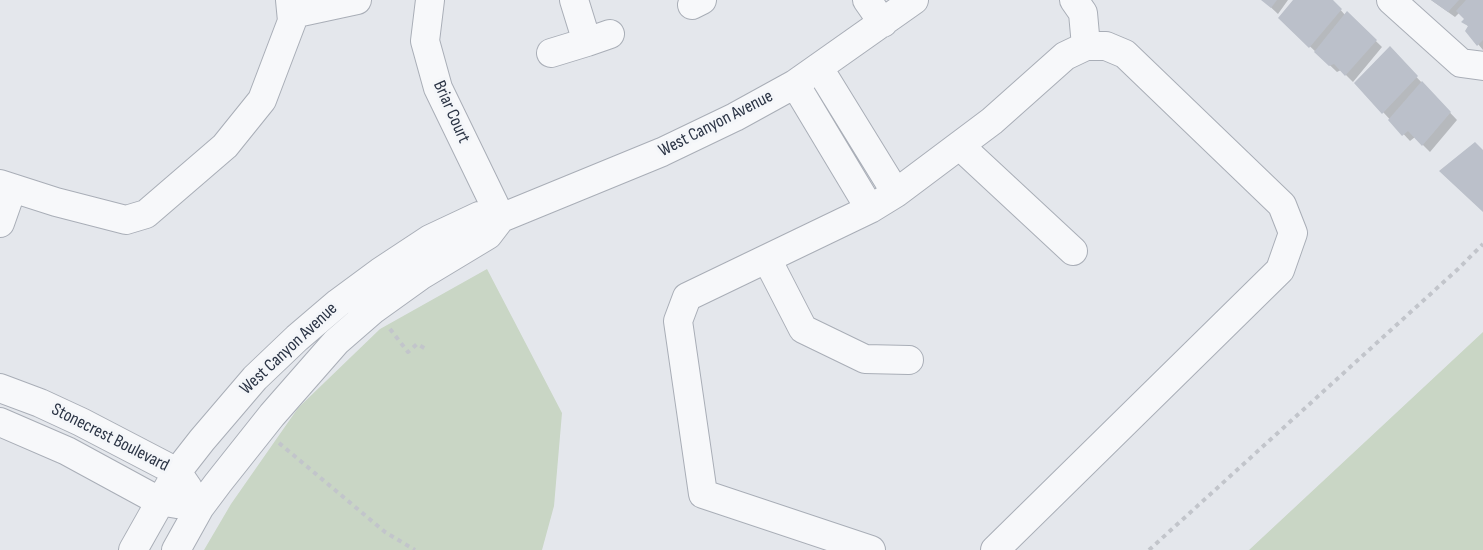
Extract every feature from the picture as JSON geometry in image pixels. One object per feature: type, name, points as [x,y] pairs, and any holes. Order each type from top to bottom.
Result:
[{"type":"street","points":[[0,223],[6,186],[126,220],[146,214],[225,146],[262,100],[292,21],[291,7],[357,0]]},
{"type":"street","name":"Briar Court","points":[[430,0],[425,40],[438,88],[501,218]]},
{"type":"street","points":[[551,53],[599,38],[574,0]]},
{"type":"street","points":[[867,0],[884,23]]},
{"type":"street","name":"West Canyon Avenue","points":[[133,550],[177,472],[255,378],[338,303],[380,272],[430,239],[479,216],[501,218],[662,152],[735,117],[795,84],[914,0]]},
{"type":"street","points":[[1074,0],[1083,13],[1086,46]]},
{"type":"street","points":[[1391,0],[1461,63],[1483,66]]},
{"type":"street","points":[[871,550],[703,494],[678,321],[687,297],[870,209],[896,193],[992,121],[1065,56],[1086,46],[1106,46],[1125,54],[1282,205],[1293,233],[1280,270],[995,550]]},
{"type":"street","points":[[819,68],[896,193]]},
{"type":"street","points":[[795,84],[870,209]]},
{"type":"street","points":[[960,146],[1073,251]]},
{"type":"street","name":"West Canyon Avenue","points":[[176,550],[200,507],[262,428],[336,342],[374,309],[420,276],[488,235],[501,218]]},
{"type":"street","points":[[767,259],[803,329],[865,359],[909,360]]},
{"type":"street","name":"Stonecrest Boulevard","points":[[0,388],[81,422],[177,472],[200,507]]},
{"type":"street","name":"Stonecrest Boulevard","points":[[0,422],[67,451],[159,501],[200,507]]},
{"type":"path","points":[[1149,550],[1483,244]]},
{"type":"path","points":[[390,329],[408,352],[417,344],[428,350]]},
{"type":"path","points":[[262,428],[385,532],[415,550]]},
{"type":"green space","points":[[487,269],[562,413],[554,506],[542,550],[204,550],[231,504],[298,408],[380,329]]},
{"type":"green space","points":[[1483,332],[1483,550],[1249,550]]},
{"type":"building","points":[[1261,0],[1277,0],[1271,8]]},
{"type":"building","points":[[1293,0],[1333,0],[1342,9],[1309,48],[1278,18]]},
{"type":"building","points":[[1431,0],[1459,0],[1448,12]]},
{"type":"building","points":[[1466,0],[1483,0],[1483,40],[1477,46],[1465,31],[1468,26],[1461,22],[1464,19],[1456,11]]},
{"type":"building","points":[[1347,11],[1377,40],[1345,76],[1334,64],[1329,66],[1314,52]]},
{"type":"building","points":[[1390,46],[1418,76],[1382,114],[1354,83]]},
{"type":"building","points":[[1422,81],[1451,112],[1422,146],[1408,131],[1402,136],[1388,120]]},
{"type":"building","points":[[1475,142],[1483,150],[1483,212],[1439,171]]}]
